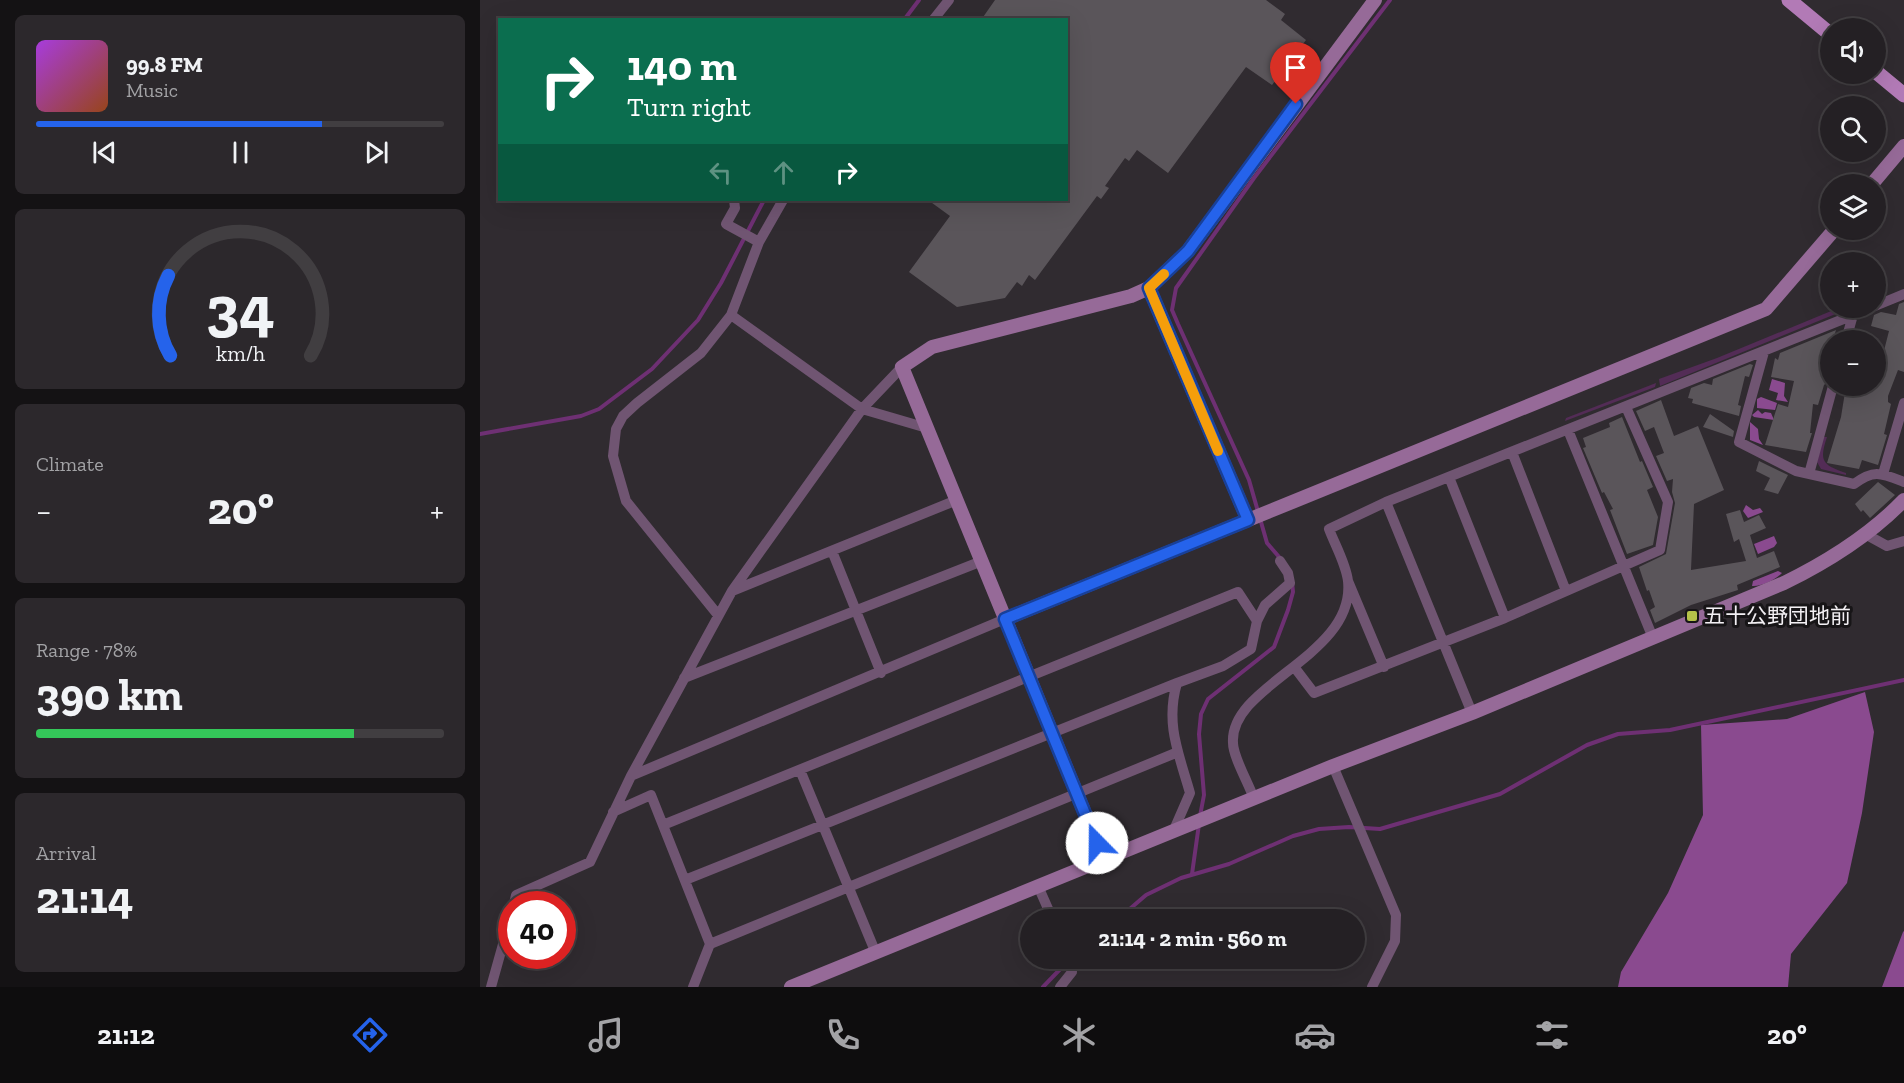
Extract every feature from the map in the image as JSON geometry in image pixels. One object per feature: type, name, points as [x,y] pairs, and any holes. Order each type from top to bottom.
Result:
[{"type":"main road","points":[[1789,0],[1820,26]]},
{"type":"main road","points":[[1886,80],[1904,94]]},
{"type":"street","points":[[935,18],[949,0]]},
{"type":"street","points":[[525,891],[590,862],[631,776],[732,591],[862,408],[902,367],[932,347],[1131,296],[1149,288],[1188,251],[1375,0]]},
{"type":"street","points":[[1880,174],[1904,146]]},
{"type":"street","points":[[734,201],[735,208],[726,224],[759,242]]},
{"type":"street","points":[[718,615],[626,501],[613,456],[616,429],[623,416],[701,353],[731,315],[759,242],[782,201]]},
{"type":"street","points":[[631,776],[1005,619],[1766,309],[1825,240]]},
{"type":"street","points":[[1149,288],[1248,520]]},
{"type":"street","points":[[1886,302],[1904,294]]},
{"type":"street","points":[[731,315],[862,408],[927,428]]},
{"type":"street","points":[[1384,667],[1329,529],[1386,502],[1846,318]]},
{"type":"street","points":[[1764,352],[1739,442],[1796,471],[1854,484],[1868,474],[1883,474],[1904,482]]},
{"type":"street","points":[[902,367],[1104,860]]},
{"type":"street","points":[[1809,474],[1830,396]]},
{"type":"street","points":[[1883,474],[1904,403]]},
{"type":"street","points":[[1295,668],[1314,693],[1505,618],[1660,550],[1668,502],[1626,407]]},
{"type":"street","points":[[1568,430],[1622,568],[1653,638]]},
{"type":"street","points":[[1512,452],[1566,591]]},
{"type":"street","points":[[1449,477],[1505,618]]},
{"type":"street","points":[[732,591],[957,500]]},
{"type":"street","points":[[791,987],[1333,766],[1472,713],[1784,583],[1824,563],[1867,535],[1904,500]]},
{"type":"street","points":[[1386,502],[1472,713]]},
{"type":"street","points":[[1867,535],[1887,546],[1903,545]]},
{"type":"street","points":[[832,550],[881,673]]},
{"type":"street","points":[[684,678],[982,561]]},
{"type":"street","points":[[685,880],[1052,732],[1223,666],[1251,649],[1257,621],[1265,605],[1290,583],[1288,573],[1280,561]]},
{"type":"street","points":[[1254,799],[1233,743],[1237,721],[1254,699],[1295,668],[1326,638],[1344,611],[1348,581]]},
{"type":"street","points":[[663,825],[1028,675],[1238,592],[1257,621]]},
{"type":"street","points":[[1173,832],[1190,793],[1171,727],[1171,702],[1177,683]]},
{"type":"street","points":[[710,944],[1178,752]]},
{"type":"street","points":[[1333,766],[1396,915],[1395,941],[1372,987]]},
{"type":"street","points":[[800,770],[875,951]]},
{"type":"street","points":[[613,812],[651,795],[710,944],[693,987]]},
{"type":"street","points":[[1038,885],[1048,909]]},
{"type":"street","points":[[490,987],[498,960]]},
{"type":"street","points":[[1060,987],[1072,972],[1072,969]]},
{"type":"shaded area","points":[[1820,316],[1820,318],[1826,318],[1660,386],[1659,379]]},
{"type":"shaded area","points":[[1772,379],[1785,383],[1784,396],[1788,402],[1776,400],[1778,393],[1769,390]]},
{"type":"shaded area","points":[[1656,383],[1655,387],[1565,421],[1566,418]]},
{"type":"shaded area","points":[[1761,397],[1777,403],[1775,410],[1757,408],[1757,399]]},
{"type":"shaded area","points":[[1758,410],[1762,414],[1771,413],[1774,420],[1754,417],[1752,415]]},
{"type":"shaded area","points":[[1750,422],[1758,429],[1759,439],[1763,445],[1750,440]]},
{"type":"shaded area","points":[[1823,437],[1827,437],[1823,452],[1824,461],[1846,475],[1821,469],[1817,462]]},
{"type":"shaded area","points":[[1746,505],[1753,510],[1760,508],[1763,512],[1748,518],[1743,511]]},
{"type":"shaded area","points":[[1774,536],[1777,543],[1774,547],[1758,554],[1754,544]]},
{"type":"shaded area","points":[[1778,571],[1782,573],[1772,580],[1752,586],[1753,581]]},
{"type":"shaded area","points":[[1865,692],[1874,732],[1862,813],[1847,883],[1791,954],[1788,987],[1618,987],[1621,972],[1668,893],[1703,815],[1701,725],[1787,719]]},
{"type":"shaded area","points":[[1903,932],[1904,987],[1882,987]]},
{"type":"building","points":[[995,0],[1266,0],[1285,14],[1281,20],[1306,40],[1272,85],[1246,67],[1168,173],[1137,150],[1129,161],[1125,158],[1105,186],[1109,188],[1101,199],[1097,196],[1035,280],[1029,275],[1022,286],[1017,282],[1005,298],[957,307],[909,272],[950,216],[929,201],[1068,201],[1068,18],[982,18]]},
{"type":"building","points":[[1904,302],[1904,372],[1898,370],[1888,396],[1888,402],[1891,404],[1884,434],[1887,435],[1878,465],[1862,460],[1859,469],[1827,463],[1841,417],[1844,396],[1886,396],[1886,343],[1889,331],[1871,326],[1873,318],[1886,318],[1886,313],[1896,315],[1899,304]]},
{"type":"building","points":[[1820,337],[1821,396],[1818,405],[1813,404],[1810,433],[1812,433],[1806,452],[1765,445],[1778,404],[1788,407],[1794,381],[1771,377],[1775,358],[1778,360],[1780,353]]},
{"type":"building","points":[[1750,364],[1753,365],[1749,377],[1745,376],[1738,405],[1741,406],[1739,416],[1692,403],[1693,399],[1688,398],[1691,388],[1704,383],[1712,385],[1713,379]]},
{"type":"building","points":[[1661,400],[1674,436],[1698,426],[1724,490],[1694,504],[1691,570],[1746,561],[1739,539],[1734,542],[1726,514],[1740,510],[1744,522],[1759,515],[1766,528],[1750,535],[1757,558],[1774,551],[1780,567],[1737,585],[1738,590],[1691,605],[1655,623],[1650,610],[1655,607],[1639,567],[1666,554],[1675,503],[1672,492],[1673,479],[1667,481],[1656,456],[1664,453],[1654,427],[1645,431],[1636,411]]},
{"type":"building","points":[[1710,414],[1734,431],[1733,437],[1703,427]]},
{"type":"building","points":[[1622,417],[1653,487],[1647,490],[1658,517],[1653,545],[1627,554],[1610,510],[1613,509],[1604,492],[1602,493],[1583,448],[1586,447],[1583,438],[1610,427],[1609,423]]},
{"type":"building","points":[[1759,461],[1788,475],[1778,494],[1764,490],[1770,478],[1756,471]]},
{"type":"building","points":[[1878,482],[1895,495],[1870,518],[1855,504]]},
{"type":"waterway","points":[[906,18],[919,0]]},
{"type":"waterway","points":[[1280,558],[1267,543],[1249,480],[1172,310],[1176,288],[1254,178],[1390,0]]},
{"type":"waterway","points":[[480,434],[581,416],[599,409],[652,369],[698,320],[721,283],[763,201]]},
{"type":"waterway","points":[[1200,816],[1204,795],[1199,734],[1201,714],[1208,699],[1274,647],[1293,592],[1292,582]]},
{"type":"waterway","points":[[1130,909],[1146,895],[1181,878],[1229,864],[1293,836],[1319,829],[1349,827],[1380,829],[1500,794],[1587,745],[1618,734],[1670,730],[1904,680]]},
{"type":"waterway","points":[[1192,874],[1199,824]]},
{"type":"waterway","points":[[1043,987],[1060,969]]},
{"type":"slow traffic","points":[[1164,274],[1149,288],[1218,451]]},
{"type":"place","name":"五十公野団地前","points":[[1692,616]]},
{"type":"route","points":[[1097,843],[1005,619],[1248,520],[1149,288],[1188,251],[1296,104]]}]
